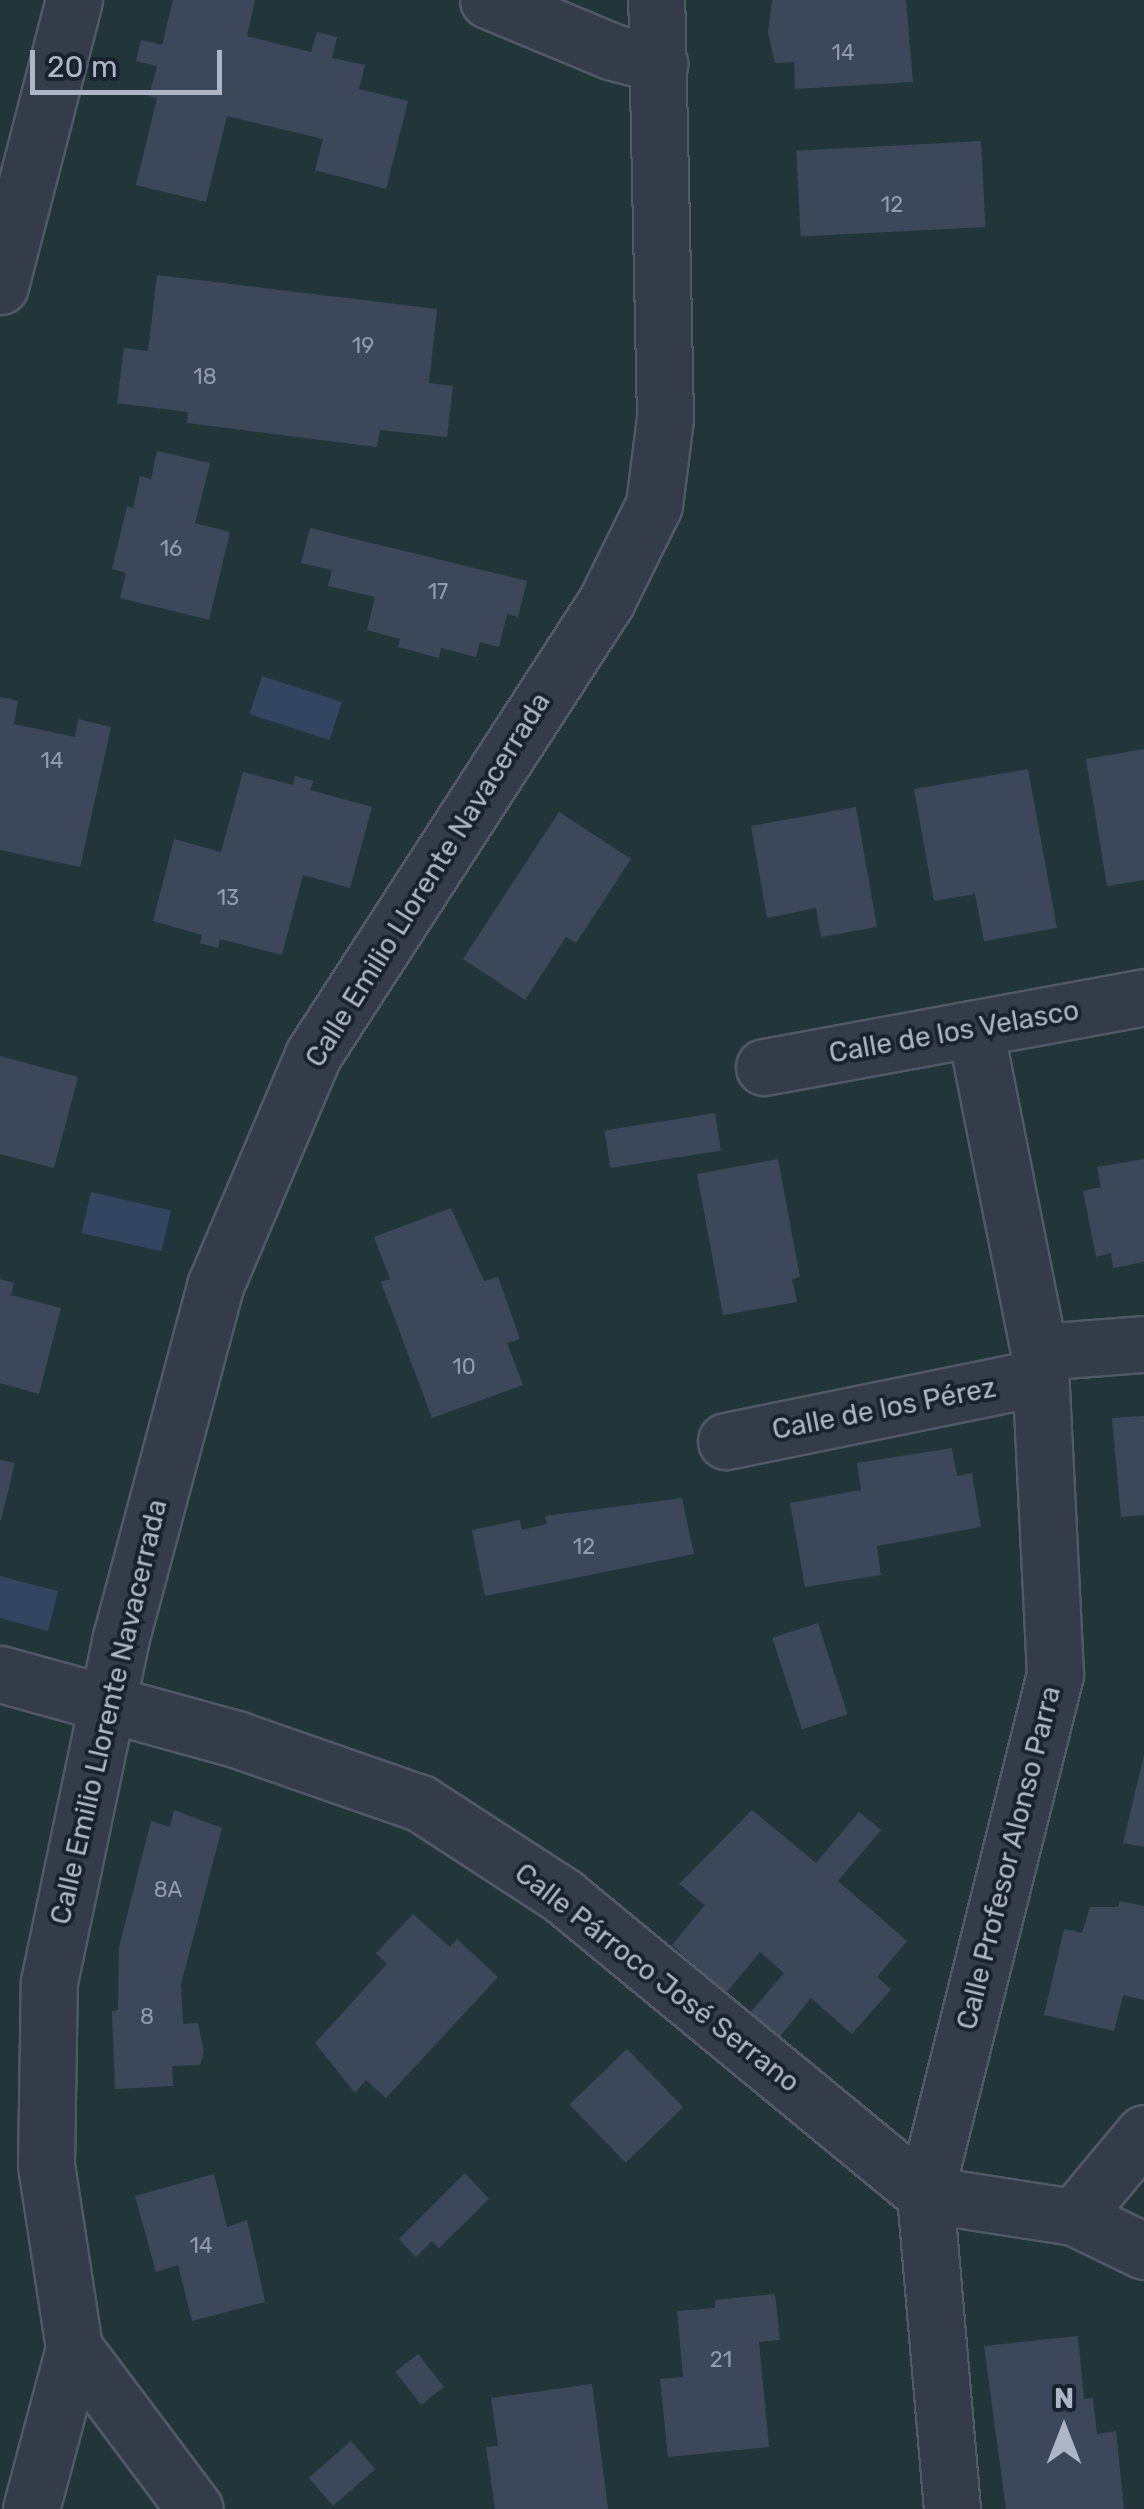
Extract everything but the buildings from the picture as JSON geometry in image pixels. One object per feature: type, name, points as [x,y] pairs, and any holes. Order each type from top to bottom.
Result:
[{"type":"street","points":[[0,286],[74,0]]},
{"type":"street","points":[[488,0],[613,52],[659,64]]},
{"type":"street","name":"Calle Emilio Llorente Navacerrada","points":[[74,2348],[46,2164],[49,1982],[107,1701],[215,1286],[313,1055],[606,602],[654,505],[665,418],[656,0]]},
{"type":"street","name":"Calle de los Velasco","points":[[764,1066],[1144,997]]},
{"type":"street","name":"Calle Profesor Alonso Parra","points":[[952,2509],[925,2194],[1055,1674],[1040,1365],[975,1028]]},
{"type":"street","name":"Calle de los Pérez","points":[[726,1441],[1040,1365],[1144,1344]]},
{"type":"street","name":"Calle Párroco José Serrano","points":[[0,1674],[107,1701],[420,1803],[563,1896],[925,2194]]},
{"type":"street","points":[[1074,2217],[1144,2133]]},
{"type":"street","points":[[925,2194],[1074,2217],[1144,2250]]},
{"type":"street","points":[[31,2509],[74,2348]]},
{"type":"street","points":[[74,2348],[195,2509]]},
{"type":"green space","points":[[0,0],[1144,0],[1144,2509],[0,2509]]},
{"type":"water","points":[[262,676],[342,702],[330,740],[250,714]]},
{"type":"water","points":[[91,1192],[171,1210],[161,1251],[82,1233]]},
{"type":"water","points":[[0,1576],[58,1591],[48,1631],[0,1618]]}]
